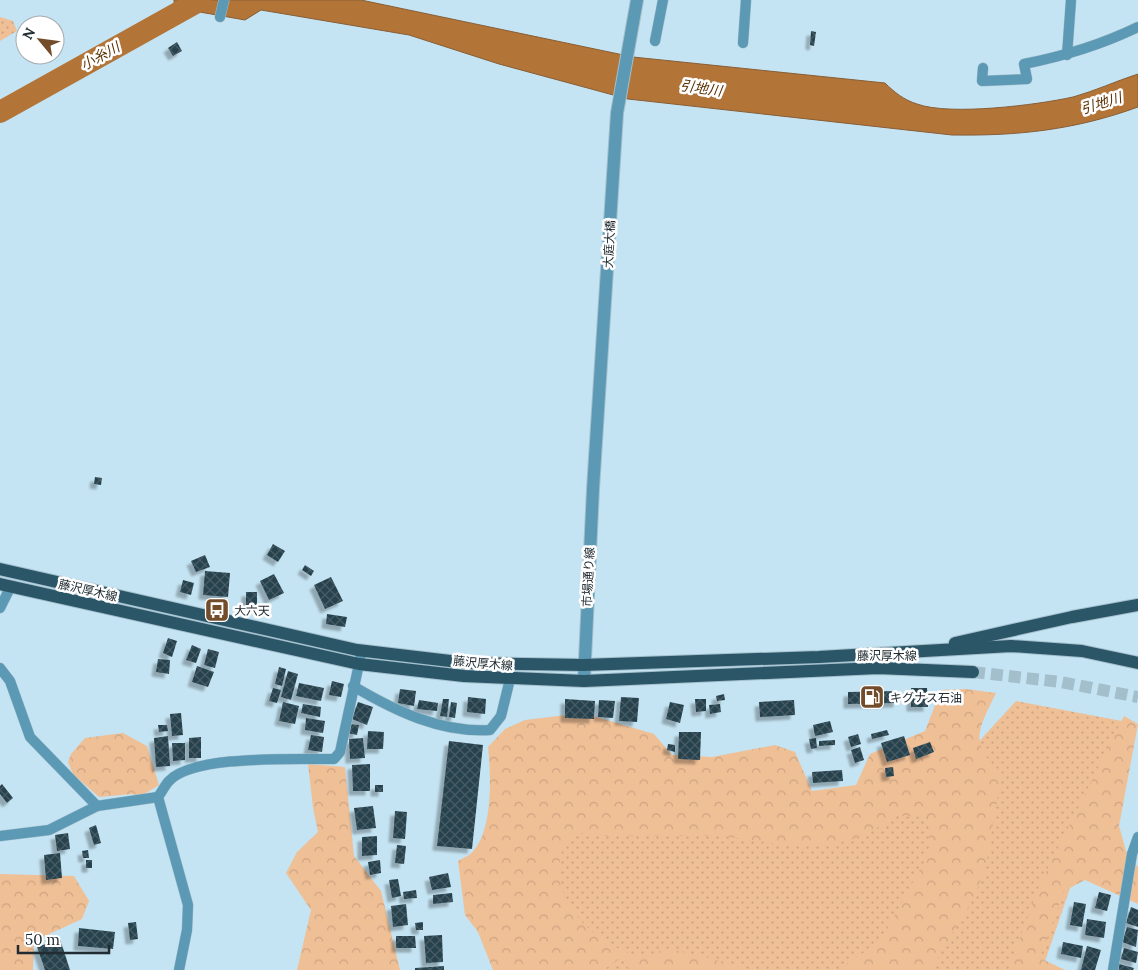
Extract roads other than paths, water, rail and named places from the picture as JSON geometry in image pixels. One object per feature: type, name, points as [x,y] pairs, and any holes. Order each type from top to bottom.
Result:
[{"type":"main road","name":"藤沢厚木線","points":[[0,569],[362,650],[467,663],[583,664],[1035,646],[1082,651],[1138,663]]},
{"type":"main road","name":"藤沢厚木線","points":[[6,585],[359,664],[510,679],[584,681],[878,668],[974,672]]},
{"type":"main road","name":"藤沢厚木線","points":[[918,652],[1072,617],[1138,605]]},
{"type":"street","points":[[220,17],[224,0]]},
{"type":"street","name":"大庭大橋","points":[[593,489],[617,113],[637,0]]},
{"type":"street","points":[[655,42],[663,0]]},
{"type":"street","points":[[743,43],[746,0]]},
{"type":"street","points":[[1067,55],[1071,0]]},
{"type":"street","points":[[983,68],[982,81],[1027,79],[1024,64],[1067,55],[1138,28]]},
{"type":"street","name":"市場通り線","points":[[584,681],[583,664],[593,489]]},
{"type":"street","points":[[0,608],[6,585]]},
{"type":"street","points":[[180,970],[188,930],[188,904],[158,797],[169,780],[186,770],[214,762],[334,759],[340,752],[362,650]]},
{"type":"street","points":[[0,668],[10,681],[30,737],[96,806]]},
{"type":"street","points":[[353,686],[384,705],[440,726],[470,731],[490,730],[501,716],[510,679]]},
{"type":"street","points":[[0,836],[49,830],[96,806],[158,797]]},
{"type":"street","points":[[1113,970],[1132,854],[1138,837]]},
{"type":"water","name":"引地川","points":[[174,0],[361,0],[633,57],[885,83],[892,90],[917,104],[950,109],[994,108],[1057,100],[1081,95],[1138,74],[1138,107],[1092,121],[1046,130],[1023,133],[952,135],[628,99],[499,64],[409,35],[261,10],[245,20],[194,11],[132,38],[174,6]]},
{"type":"waterway","name":"小糸川","points":[[0,112],[201,0]]},
{"type":"tunnel","points":[[973,672],[1061,682],[1138,697]]},
{"type":"place","name":"大六天","points":[[217,610]]},
{"type":"place","name":"キグナス石油","points":[[872,697]]}]
